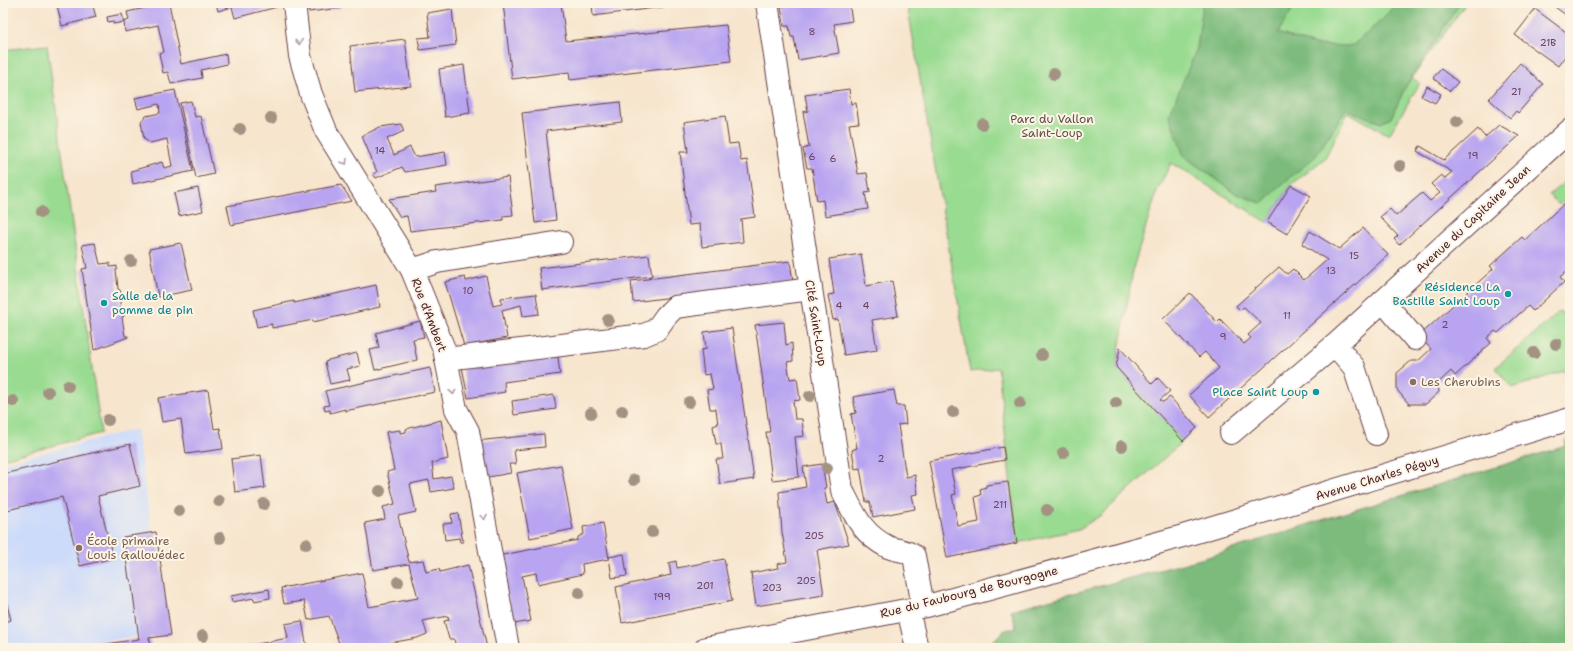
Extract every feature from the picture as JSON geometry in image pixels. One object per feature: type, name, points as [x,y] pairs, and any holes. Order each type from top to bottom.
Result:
[{"type":"street","name":"Rue d'Ambert","points":[[294,3],[300,56],[311,94],[326,131],[412,270],[444,349],[456,409],[468,431],[508,648]]},
{"type":"street","name":"Cité Saint-Loup","points":[[767,3],[842,490],[863,530],[889,548],[906,550],[914,556],[917,648]]},
{"type":"street","name":"Avenue du Capitaine Jean","points":[[1231,433],[1335,345],[1570,130]]},
{"type":"street","points":[[412,270],[437,262],[561,242]]},
{"type":"street","points":[[446,359],[644,335],[656,330],[666,316],[675,307],[811,289]]},
{"type":"street","points":[[1383,301],[1415,339]]},
{"type":"street","points":[[1335,345],[1354,368],[1376,434]]},
{"type":"street","name":"Avenue Charles Péguy","points":[[1183,536],[1570,419]]},
{"type":"street","name":"Rue du Faubourg de Bourgogne","points":[[706,648],[916,608],[1183,536]]},
{"type":"shaded area","name":"École primaire Louis Gallouédec","points":[[136,429],[167,632],[56,648],[3,648],[3,463]]},
{"type":"green space","name":"Parc du Vallon Saint-Loup","points":[[907,3],[1466,3],[1412,78],[1420,83],[1389,135],[1348,112],[1325,158],[1291,185],[1267,222],[1171,163],[1157,191],[1134,265],[1116,367],[1183,441],[1101,515],[1079,529],[1017,543],[998,368],[970,372]]},
{"type":"green space","points":[[1203,3],[1291,3],[1292,10],[1278,33],[1315,45],[1352,46],[1384,18],[1396,3],[1460,3],[1405,88],[1391,118],[1381,123],[1346,109],[1316,156],[1280,186],[1263,204],[1235,193],[1184,156],[1169,115],[1197,48]]},
{"type":"green space","points":[[47,45],[101,433],[3,459],[3,50]]},
{"type":"green space","points":[[1570,177],[1570,195],[1559,205],[1549,195]]},
{"type":"green space","points":[[1560,311],[1567,320],[1565,323],[1570,329],[1570,369],[1512,388],[1495,368]]},
{"type":"green space","points":[[1570,440],[1570,648],[983,648],[1004,632],[1003,631],[1016,627],[1011,610],[1208,557],[1328,518],[1566,446],[1565,441]]},
{"type":"building","points":[[63,3],[92,3],[96,17],[62,26],[57,5]]},
{"type":"building","points":[[169,3],[181,64],[226,54],[227,64],[201,70],[202,78],[171,84],[168,72],[163,73],[159,53],[164,52],[158,25],[125,32],[124,22],[129,20],[127,12]]},
{"type":"building","points":[[216,3],[276,3],[277,7],[235,18],[232,7],[218,11]]},
{"type":"building","points":[[307,3],[340,3],[341,8],[309,12]]},
{"type":"building","points":[[503,3],[561,3],[566,41],[726,25],[731,61],[570,80],[569,72],[512,79]]},
{"type":"building","points":[[592,3],[686,3],[686,4],[593,16]]},
{"type":"building","points":[[784,3],[849,3],[852,21],[834,24],[839,53],[798,60],[794,37],[791,37],[789,26],[784,26],[781,6],[785,6]]},
{"type":"building","points":[[1559,3],[1570,3],[1570,18],[1555,7]]},
{"type":"building","points":[[452,9],[456,45],[420,50],[418,38],[430,37],[427,13]]},
{"type":"building","points":[[1535,9],[1570,35],[1570,49],[1558,66],[1515,35]]},
{"type":"building","points":[[122,14],[124,22],[113,24],[113,21],[108,22],[107,17]]},
{"type":"building","points":[[405,39],[411,86],[355,92],[350,46]]},
{"type":"building","points":[[1520,63],[1543,84],[1518,113],[1516,111],[1510,118],[1489,99]]},
{"type":"building","points":[[464,65],[470,113],[445,117],[439,69]]},
{"type":"building","points":[[1441,69],[1458,82],[1450,91],[1433,78]]},
{"type":"building","points":[[1427,86],[1441,94],[1435,103],[1421,96]]},
{"type":"building","points":[[849,89],[851,104],[856,103],[859,123],[849,124],[858,174],[867,173],[870,192],[865,193],[868,209],[825,216],[823,200],[817,201],[812,168],[807,168],[803,149],[809,147],[803,112],[808,111],[805,95]]},
{"type":"building","points":[[175,90],[193,171],[133,184],[131,171],[162,162],[164,168],[172,166],[167,139],[150,143],[144,139],[141,122],[146,116],[160,113],[159,104],[138,109],[135,98]]},
{"type":"building","points":[[191,101],[195,117],[201,116],[214,174],[196,178],[180,103]]},
{"type":"building","points":[[620,102],[622,122],[546,131],[556,220],[535,223],[522,113]]},
{"type":"building","points":[[725,116],[729,144],[738,143],[741,161],[747,160],[755,217],[741,219],[743,242],[702,247],[700,224],[689,225],[680,152],[688,152],[684,122]]},
{"type":"building","points":[[401,124],[404,131],[387,139],[394,155],[410,147],[415,157],[445,152],[447,165],[405,172],[402,167],[376,178],[373,174],[377,172],[362,136],[380,127]]},
{"type":"building","points":[[1499,125],[1519,136],[1399,245],[1394,239],[1398,236],[1380,217],[1390,209],[1396,216],[1422,193],[1430,201],[1440,193],[1431,184],[1441,175],[1445,178],[1452,172],[1417,151],[1420,146],[1444,160],[1478,129],[1485,137]]},
{"type":"building","points":[[508,177],[513,215],[503,216],[503,220],[410,231],[407,216],[400,217],[389,199],[436,192],[435,187]]},
{"type":"building","points":[[341,185],[352,201],[231,225],[227,206]]},
{"type":"building","points":[[1291,185],[1311,196],[1287,234],[1267,222]]},
{"type":"building","points":[[198,188],[203,211],[179,216],[174,193]]},
{"type":"building","name":"Résidence La Bastille Saint Loup","points":[[1570,198],[1570,268],[1560,277],[1564,282],[1533,311],[1528,306],[1498,333],[1495,331],[1487,338],[1491,343],[1455,376],[1451,371],[1438,383],[1439,392],[1426,404],[1409,404],[1397,390],[1397,373],[1411,361],[1418,361],[1431,349],[1419,336],[1493,269],[1490,266],[1522,237],[1525,240]]},
{"type":"building","points":[[1363,228],[1388,255],[1209,417],[1189,395],[1219,368],[1205,352],[1199,357],[1163,319],[1190,293],[1217,322],[1220,319],[1244,344],[1251,338],[1248,335],[1261,323],[1244,307],[1240,310],[1236,306],[1279,267],[1287,274],[1293,269],[1304,280],[1327,260],[1302,244],[1310,231],[1339,249]]},
{"type":"building","name":"Salle de la pomme de pin","points":[[95,243],[100,264],[110,263],[110,267],[117,266],[118,289],[120,290],[121,294],[119,295],[121,312],[124,312],[124,316],[122,317],[125,336],[128,337],[94,350],[82,269],[87,268],[82,245]]},
{"type":"building","points":[[181,243],[192,290],[158,297],[149,249]]},
{"type":"building","points":[[861,254],[866,286],[892,281],[898,316],[872,320],[877,350],[844,355],[838,319],[833,320],[828,295],[834,294],[829,259]]},
{"type":"building","points":[[649,255],[652,276],[542,290],[539,268]]},
{"type":"building","points":[[790,261],[793,282],[633,302],[631,281]]},
{"type":"building","points":[[486,276],[493,306],[502,304],[501,298],[536,294],[539,314],[523,316],[521,305],[502,310],[507,338],[464,346],[445,282],[465,277],[466,281]]},
{"type":"building","points":[[376,285],[380,307],[313,322],[313,320],[272,328],[272,324],[257,327],[253,310],[294,301],[294,303]]},
{"type":"building","points":[[420,321],[424,337],[413,339],[417,360],[375,370],[370,350],[379,348],[376,333]]},
{"type":"building","points":[[784,322],[786,345],[792,343],[793,361],[787,362],[790,379],[797,378],[800,400],[793,401],[795,419],[802,419],[804,436],[795,437],[799,477],[772,480],[766,432],[770,432],[755,325]]},
{"type":"building","points":[[732,328],[754,479],[720,484],[716,459],[723,459],[721,444],[716,444],[713,426],[718,424],[716,409],[710,409],[707,390],[713,389],[710,374],[704,375],[701,350],[706,349],[704,332]]},
{"type":"building","points":[[1120,348],[1152,384],[1158,378],[1170,391],[1160,400],[1163,402],[1170,397],[1197,428],[1183,441],[1116,367]]},
{"type":"building","points":[[557,350],[560,374],[504,382],[505,392],[468,398],[462,367]]},
{"type":"building","points":[[357,353],[360,366],[347,369],[350,380],[330,384],[325,362]]},
{"type":"building","points":[[430,368],[435,392],[345,411],[345,409],[330,413],[330,410],[325,411],[324,406],[329,405],[325,391]]},
{"type":"building","points":[[208,390],[214,429],[220,428],[223,449],[186,454],[181,419],[162,422],[158,398]]},
{"type":"building","points":[[894,390],[897,406],[904,406],[906,424],[898,425],[906,477],[915,475],[918,494],[912,495],[915,509],[873,517],[870,502],[866,502],[860,468],[855,469],[852,450],[857,448],[851,414],[856,413],[853,397]]},
{"type":"building","points":[[554,395],[556,409],[514,415],[512,401]]},
{"type":"building","points":[[441,420],[448,459],[432,463],[434,479],[451,476],[454,488],[431,492],[429,480],[410,484],[416,512],[398,516],[409,562],[423,560],[426,572],[439,569],[440,572],[468,565],[487,648],[456,648],[454,639],[449,639],[444,621],[449,620],[448,616],[423,621],[427,634],[417,638],[363,648],[316,648],[339,643],[329,616],[308,620],[304,601],[284,604],[281,588],[362,573],[369,607],[418,598],[409,564],[373,570],[365,523],[385,519],[383,507],[395,504],[387,472],[394,470],[386,432],[400,430],[400,433],[406,432],[406,429]]},
{"type":"building","points":[[544,434],[545,447],[514,450],[516,464],[509,464],[511,473],[483,478],[476,441]]},
{"type":"building","points":[[130,444],[140,486],[98,496],[113,558],[80,566],[62,497],[3,511],[3,474]]},
{"type":"building","points":[[1003,447],[1005,460],[951,470],[956,494],[952,495],[958,526],[979,522],[975,497],[981,495],[980,489],[986,487],[986,485],[1008,482],[1017,543],[947,558],[929,461]]},
{"type":"building","points":[[261,455],[265,488],[235,492],[231,459]]},
{"type":"building","points":[[822,464],[827,504],[835,502],[849,544],[817,550],[824,595],[756,606],[751,573],[778,568],[777,564],[787,562],[782,532],[779,492],[806,487],[803,467]]},
{"type":"building","points":[[561,465],[573,529],[530,538],[517,473]]},
{"type":"building","points":[[458,513],[463,542],[460,542],[459,538],[445,540],[443,524],[452,523],[451,514]]},
{"type":"building","points":[[603,523],[609,559],[582,564],[583,574],[538,584],[536,573],[522,576],[531,621],[514,624],[498,556],[578,540],[578,537],[584,534],[583,527]]},
{"type":"building","points":[[156,532],[171,635],[149,638],[152,648],[80,648],[139,639],[131,579],[129,579],[123,537]]},
{"type":"building","points":[[624,554],[627,576],[612,578],[609,557]]},
{"type":"building","points":[[724,559],[732,601],[622,623],[616,587],[671,575],[669,563],[676,561],[677,568]]},
{"type":"building","points":[[269,589],[270,598],[254,601],[254,598],[232,602],[231,596]]},
{"type":"building","points":[[3,590],[11,620],[3,622]]},
{"type":"building","points":[[302,621],[307,648],[237,648],[288,638],[285,624]]},
{"type":"place","name":"Résidence La Bastille Saint Loup","points":[[1508,294]]},
{"type":"place","name":"Salle de la pomme de pin","points":[[104,303]]},
{"type":"place","name":"Les Cherubins","points":[[1413,382]]},
{"type":"place","name":"Place Saint Loup","points":[[1316,392]]},
{"type":"place","name":"École primaire Louis Gallouédec","points":[[79,548]]}]
